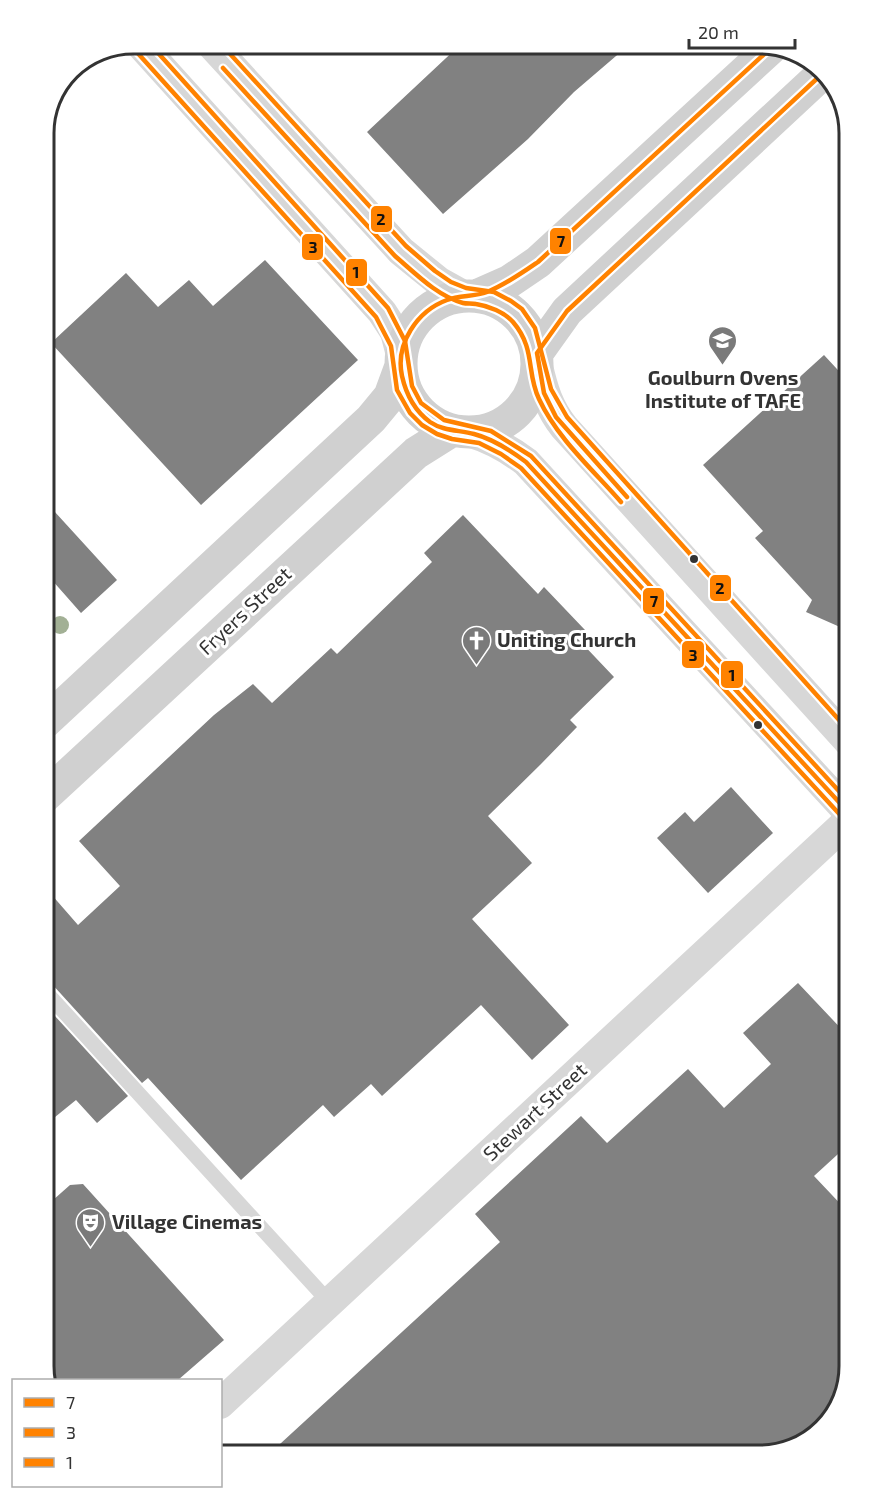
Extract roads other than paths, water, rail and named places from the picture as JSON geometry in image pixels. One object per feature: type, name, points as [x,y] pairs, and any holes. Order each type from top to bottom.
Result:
[{"type":"street","points":[[149,54],[382,312],[394,332],[404,388],[415,407],[431,422],[484,437],[515,453],[526,462],[839,802]]},
{"type":"street","points":[[220,54],[401,251],[438,281],[471,296],[497,302],[516,314],[530,332],[544,393],[556,417],[839,730]]},
{"type":"street","points":[[54,714],[371,419],[390,396],[407,337],[416,321],[430,308],[447,299],[471,296],[510,281],[538,262],[764,54]]},
{"type":"street","points":[[461,432],[497,428],[518,413],[532,392],[537,359],[567,311],[817,78]]},
{"type":"street","name":"Fryers Street","points":[[54,788],[416,453],[461,432]]},
{"type":"street","name":"Stewart Street","points":[[222,1402],[839,829]]},
{"type":"lane","points":[[54,1001],[330,1303]]},
{"type":"place","name":"Goulburn Ovens Institute of TAFE","points":[[723,366]]},
{"type":"place","name":"Uniting Church","points":[[476,666]]},
{"type":"place","name":"Village Cinemas","points":[[91,1248]]}]
